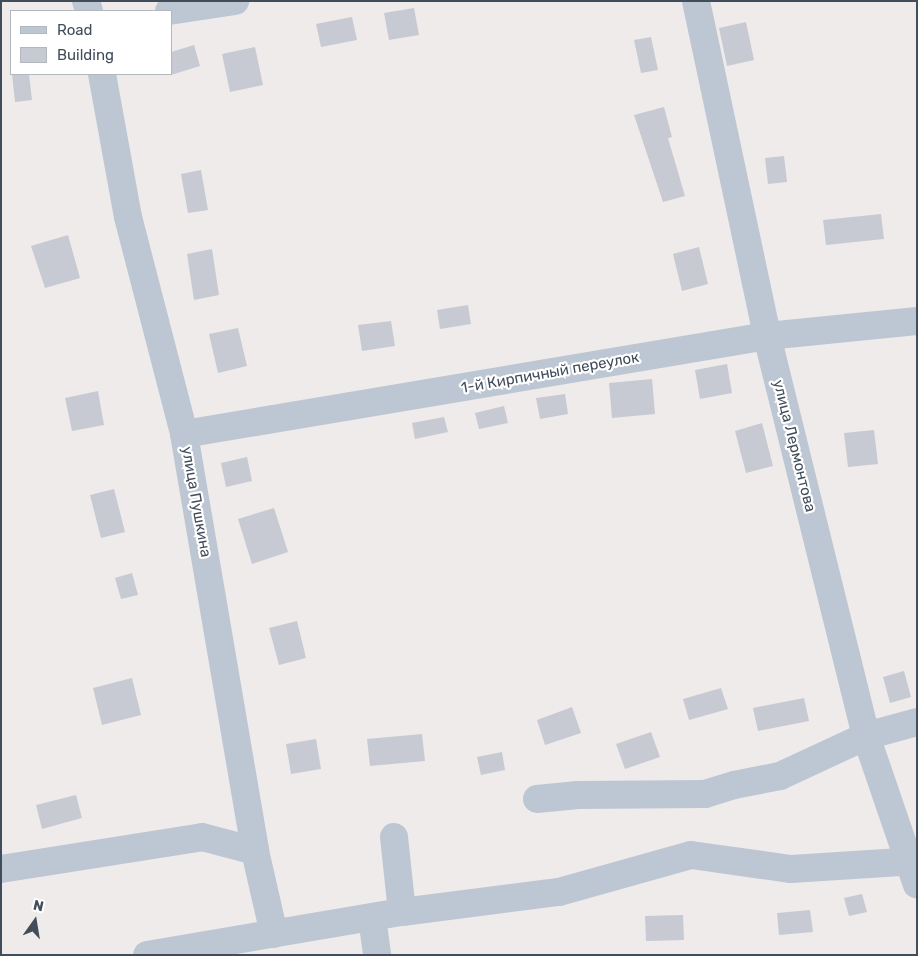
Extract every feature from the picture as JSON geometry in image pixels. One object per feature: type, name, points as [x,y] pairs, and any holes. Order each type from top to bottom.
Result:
[{"type":"street","points":[[172,11],[235,1]]},
{"type":"street","name":"улица Лермонтова","points":[[696,1],[767,336],[866,736],[914,869]]},
{"type":"street","name":"улица Пушкина","points":[[102,75],[128,217],[184,434],[255,852],[274,934]]},
{"type":"street","name":"1-й Кирпичный переулок","points":[[184,434],[767,336],[917,321]]},
{"type":"street","points":[[537,799],[578,795],[705,794],[734,784],[780,776],[866,736],[917,722]]},
{"type":"street","points":[[1,869],[202,837],[255,852]]},
{"type":"street","points":[[394,838],[402,912]]},
{"type":"street","points":[[148,955],[402,912],[559,892],[691,855],[791,869],[914,869]]},
{"type":"street","points":[[372,918],[377,955]]},
{"type":"building","points":[[414,8],[419,35],[389,40],[384,13]]},
{"type":"building","points":[[352,17],[357,40],[321,47],[316,24]]},
{"type":"building","points":[[746,22],[754,60],[727,66],[719,28]]},
{"type":"building","points":[[651,37],[658,70],[641,73],[634,40]]},
{"type":"building","points":[[194,45],[200,66],[172,75],[172,52]]},
{"type":"building","points":[[255,47],[263,85],[230,92],[222,54]]},
{"type":"building","points":[[12,75],[29,75],[32,100],[15,102]]},
{"type":"building","points":[[664,107],[672,137],[668,138],[685,196],[663,202],[634,115]]},
{"type":"building","points":[[784,156],[787,182],[768,184],[765,158]]},
{"type":"building","points":[[201,170],[208,210],[188,213],[181,174]]},
{"type":"building","points":[[881,214],[884,239],[826,245],[823,220]]},
{"type":"building","points":[[68,235],[80,278],[45,288],[31,246]]},
{"type":"building","points":[[699,247],[708,284],[682,291],[673,254]]},
{"type":"building","points":[[212,249],[219,295],[194,300],[187,254]]},
{"type":"building","points":[[468,305],[471,324],[440,329],[437,310]]},
{"type":"building","points":[[391,321],[395,346],[362,351],[358,325]]},
{"type":"building","points":[[238,328],[247,366],[218,373],[209,334]]},
{"type":"building","points":[[727,364],[732,393],[700,399],[695,370]]},
{"type":"building","points":[[652,379],[655,414],[612,418],[609,383]]},
{"type":"building","points":[[98,391],[104,425],[72,431],[65,398]]},
{"type":"building","points":[[565,394],[568,414],[540,419],[536,398]]},
{"type":"building","points":[[504,406],[508,423],[479,429],[475,413]]},
{"type":"building","points":[[444,417],[448,432],[415,439],[412,423]]},
{"type":"building","points":[[762,423],[773,466],[746,473],[735,431]]},
{"type":"building","points":[[874,430],[878,464],[848,467],[844,433]]},
{"type":"building","points":[[247,457],[252,481],[226,487],[221,463]]},
{"type":"building","points":[[114,489],[125,532],[101,538],[90,495]]},
{"type":"building","points":[[274,508],[288,552],[252,564],[238,519]]},
{"type":"building","points":[[132,573],[138,595],[121,599],[115,578]]},
{"type":"building","points":[[297,621],[306,658],[279,665],[269,628]]},
{"type":"building","points":[[904,671],[911,697],[890,703],[883,677]]},
{"type":"building","points":[[132,678],[141,715],[102,725],[93,688]]},
{"type":"building","points":[[721,688],[728,709],[689,720],[683,699]]},
{"type":"building","points":[[804,698],[809,721],[758,731],[753,708]]},
{"type":"building","points":[[572,707],[581,733],[545,745],[537,720]]},
{"type":"building","points":[[651,732],[660,757],[625,769],[616,744]]},
{"type":"building","points":[[422,734],[425,761],[370,766],[367,739]]},
{"type":"building","points":[[316,739],[321,769],[291,774],[286,744]]},
{"type":"building","points":[[502,752],[505,770],[481,775],[477,757]]},
{"type":"building","points":[[76,795],[82,818],[42,829],[36,805]]},
{"type":"building","points":[[862,894],[867,912],[849,916],[844,898]]},
{"type":"building","points":[[810,910],[813,932],[779,935],[777,913]]},
{"type":"building","points":[[683,915],[684,940],[646,941],[645,916]]}]
